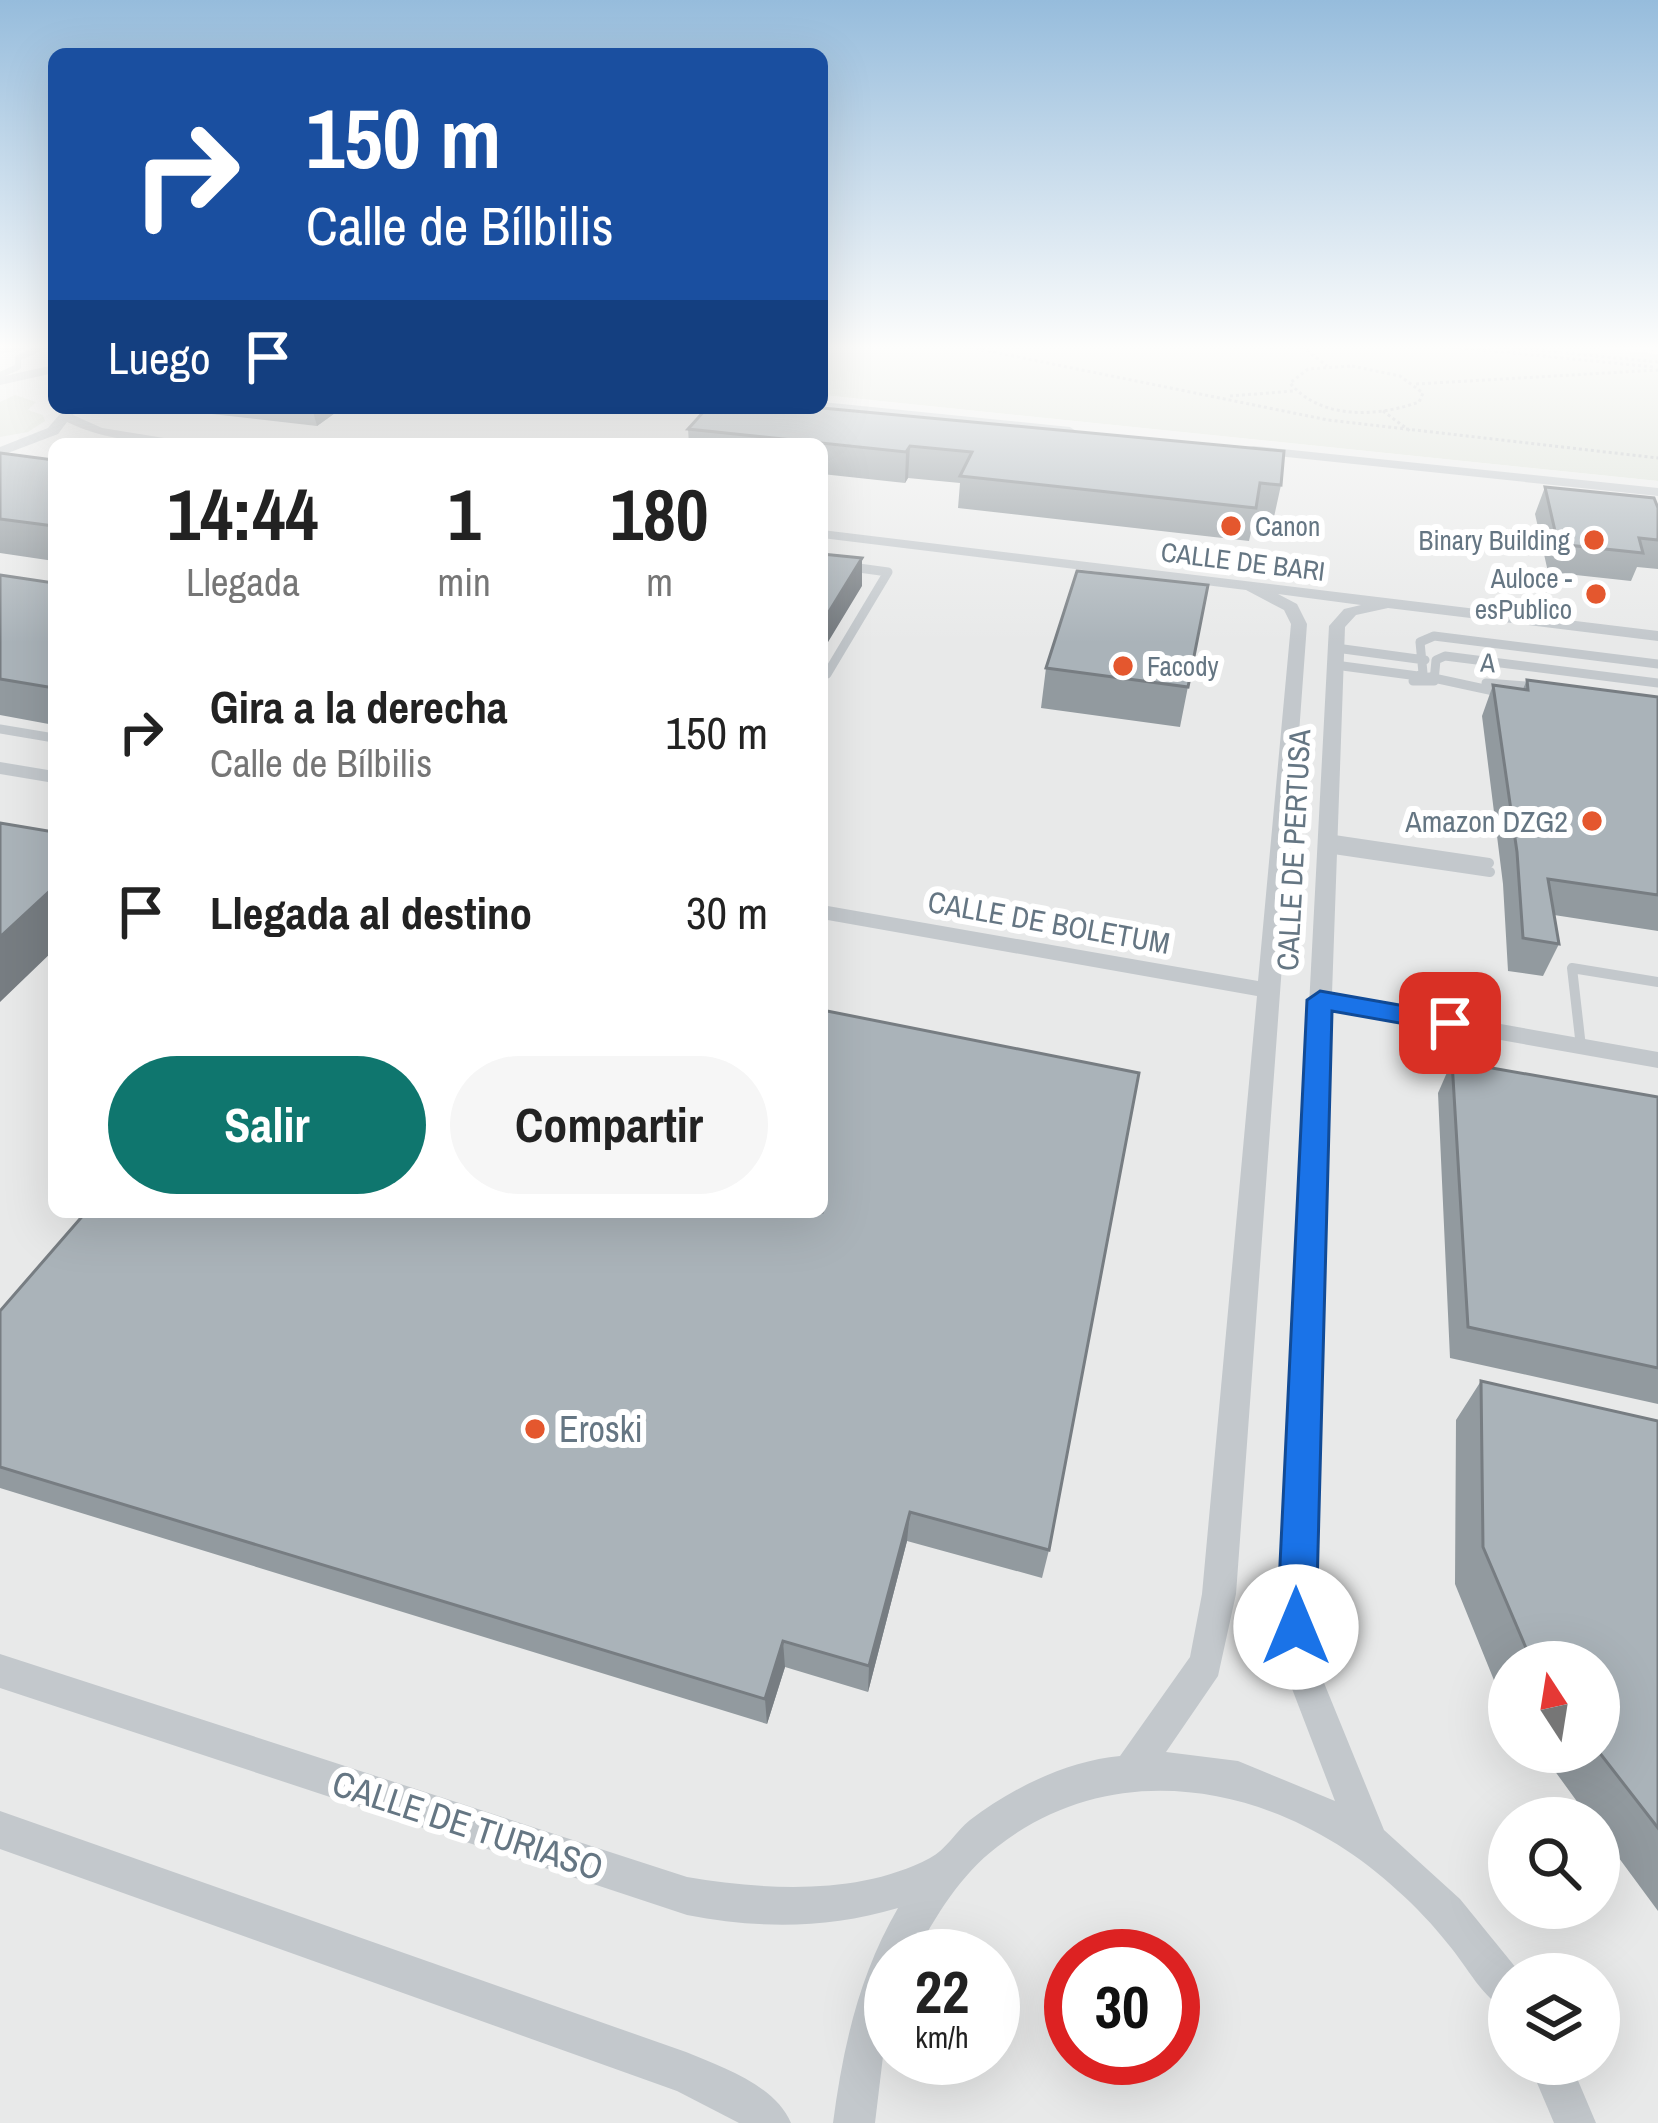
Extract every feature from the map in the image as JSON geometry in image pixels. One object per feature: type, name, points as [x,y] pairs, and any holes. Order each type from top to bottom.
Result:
[{"type":"street","points":[[3,451],[48,446]]},
{"type":"street","points":[[1240,449],[1658,492]]},
{"type":"street","name":"CALLE DE BARI","points":[[828,521],[1658,620]]},
{"type":"street","name":"CALLE DE BARI","points":[[828,535],[1658,636]]},
{"type":"street","name":"CALLE DE PERTUSA","points":[[1133,1769],[1186,1699],[1206,1664],[1215,1634],[1299,624],[1291,607],[1249,586]]},
{"type":"street","points":[[1335,657],[1339,619],[1350,611],[1388,603]]},
{"type":"street","name":"CALLE DE PERTUSA","points":[[1335,657],[1296,1627],[1308,1688],[1370,1843]]},
{"type":"street","points":[[0,768],[48,776]]},
{"type":"street","name":"CALLE DE BOLETUM","points":[[828,913],[1265,990]]},
{"type":"street","points":[[1320,1000],[1658,1060]]},
{"type":"street","name":"CALLE DE TURIASO","points":[[0,1671],[687,1896],[753,1910],[830,1907],[943,1873]]},
{"type":"street","points":[[907,1929],[943,1873],[969,1844],[1030,1800],[1097,1775],[1133,1769],[1192,1771],[1292,1797],[1370,1843],[1447,1912],[1488,1964]]},
{"type":"street","points":[[0,1830],[686,2072],[753,2107],[770,2123]]},
{"type":"street","points":[[854,2123],[864,2045]]},
{"type":"street","points":[[1561,2085],[1578,2118]]},
{"type":"lane","points":[[828,564],[888,572],[828,672]]},
{"type":"lane","points":[[1418,676],[1423,673],[1420,642],[1433,636],[1658,664]]},
{"type":"lane","points":[[1335,657],[1422,656],[1436,661],[1445,656],[1658,687]]},
{"type":"lane","points":[[1335,657],[1435,679],[1554,693]]},
{"type":"lane","points":[[1335,657],[1435,679]]},
{"type":"lane","points":[[1435,679],[1436,661]]},
{"type":"lane","points":[[1451,681],[1534,701]]},
{"type":"lane","points":[[0,729],[48,737]]},
{"type":"lane","points":[[1327,843],[1490,868]]},
{"type":"lane","points":[[1581,1047],[1572,968],[1658,982]]},
{"type":"path","points":[[1531,445],[1658,458]]},
{"type":"shaded area","points":[[0,445],[48,445],[48,1218],[828,1218],[828,445],[1309,445],[1658,481],[1658,2123],[0,2123]]},
{"type":"shaded area","points":[[1309,445],[1658,445],[1658,481]]},
{"type":"building","points":[[840,445],[1220,445],[1284,451],[1281,485],[1260,483],[1256,508],[960,476],[972,452],[910,446],[906,452]]},
{"type":"building","points":[[0,453],[48,459],[48,525],[0,519]]},
{"type":"building","points":[[1545,487],[1654,498],[1658,540],[1639,538],[1643,553],[1558,544]]},
{"type":"building","points":[[828,555],[862,558],[828,613]]},
{"type":"building","name":"Facody","points":[[1077,571],[1208,585],[1188,687],[1046,668]]},
{"type":"building","points":[[0,575],[48,582],[48,687],[0,679]]},
{"type":"building","name":"Amazon DZG2","points":[[1527,680],[1658,697],[1658,895],[1548,879],[1559,944],[1523,938],[1517,852],[1493,685],[1528,690]]},
{"type":"building","points":[[0,823],[48,831],[48,893],[0,937]]},
{"type":"building","name":"Eroski","points":[[828,1011],[1139,1073],[1049,1550],[910,1512],[869,1666],[783,1641],[765,1699],[0,1467],[0,1311],[81,1218],[828,1218]]},
{"type":"building","points":[[1452,1061],[1658,1097],[1658,1368],[1468,1327]]},
{"type":"building","points":[[1481,1381],[1658,1421],[1658,1828],[1615,1773],[1620,1773],[1620,1641],[1523,1641],[1483,1547]]},
{"type":"place","name":"Canon","points":[[1231,526]]},
{"type":"place","name":"Binary Building","points":[[1594,540]]},
{"type":"place","name":"Auloce - esPublico","points":[[1596,594]]},
{"type":"place","name":"Facody","points":[[1123,666]]},
{"type":"place","name":"Amazon DZG2","points":[[1592,821]]},
{"type":"place","name":"Eroski","points":[[535,1429]]},
{"type":"route","points":[[1296,1627],[1320,1000],[1450,1023]]}]
